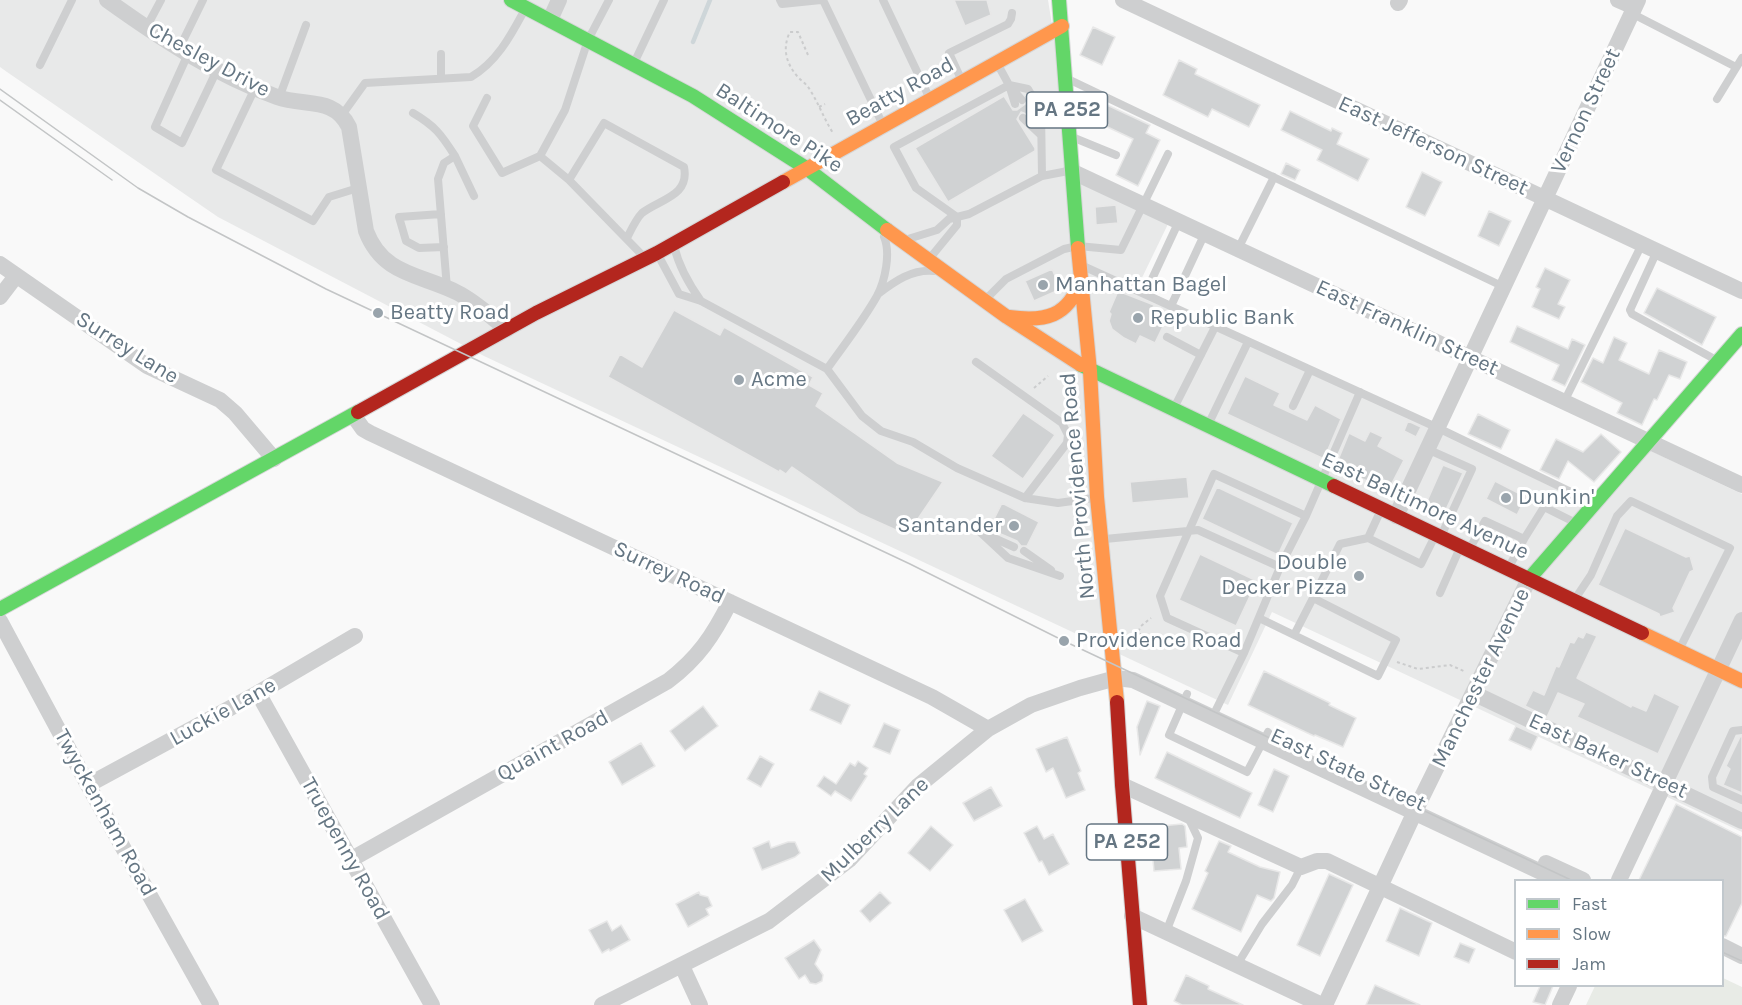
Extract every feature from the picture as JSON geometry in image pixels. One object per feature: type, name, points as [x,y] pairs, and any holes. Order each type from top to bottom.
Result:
[{"type":"main road","name":"Baltimore Pike","points":[[511,0],[693,96],[806,168],[1007,317],[1090,370]]},
{"type":"main road","name":"North Providence Road","points":[[1059,0],[1071,171],[1090,370],[1097,497],[1116,678],[1122,785],[1140,1005]]},
{"type":"main road","name":"Beatty Road","points":[[0,609],[536,313],[651,256],[1062,26]]},
{"type":"main road","points":[[1007,317],[1028,321],[1041,320],[1059,313],[1078,293],[1081,279]]},
{"type":"main road","name":"Manchester Avenue","points":[[1529,579],[1742,334]]},
{"type":"main road","name":"East Baltimore Avenue","points":[[1090,370],[1742,681]]},
{"type":"street","points":[[550,20],[559,0]]},
{"type":"street","name":"East Jefferson Street","points":[[1123,0],[1742,291]]},
{"type":"street","points":[[1618,0],[1634,7]]},
{"type":"street","name":"Chesley Drive","points":[[110,1],[146,28],[184,51],[255,88],[279,98],[322,105],[342,115]]},
{"type":"street","name":"Vernon Street","points":[[1389,512],[1438,428],[1634,7]]},
{"type":"street","points":[[342,115],[350,127],[366,231],[379,255],[411,276],[447,288],[467,299],[507,329]]},
{"type":"street","name":"East Franklin Street","points":[[1071,171],[1742,486]]},
{"type":"street","name":"Surrey Lane","points":[[0,264],[147,366],[220,400],[235,413],[274,459]]},
{"type":"street","points":[[0,297],[16,276]]},
{"type":"street","name":"Surrey Road","points":[[353,415],[363,429],[370,434],[932,697],[988,729]]},
{"type":"street","name":"Manchester Avenue","points":[[1323,1005],[1529,579]]},
{"type":"street","name":"Quaint Road","points":[[350,860],[668,681],[687,666],[702,649],[714,633],[730,602]]},
{"type":"street","points":[[1619,879],[1742,620]]},
{"type":"street","name":"Twyckenham Road","points":[[0,621],[88,785],[211,1005]]},
{"type":"street","name":"Luckie Lane","points":[[88,785],[258,693],[356,636]]},
{"type":"street","name":"East State Street","points":[[1114,659],[1214,713],[1417,808],[1581,879]]},
{"type":"street","name":"East State Street","points":[[1116,678],[1133,680],[1184,698]]},
{"type":"street","name":"Mulberry Lane","points":[[602,1005],[769,921],[821,884],[849,860],[918,786],[948,759],[988,729],[1031,705],[1116,678]]},
{"type":"street","name":"Truepenny Road","points":[[258,693],[432,1005]]},
{"type":"street","name":"East Baker Street","points":[[1473,693],[1742,821]]},
{"type":"street","points":[[1122,785],[1301,867],[1317,861],[1326,861],[1514,952]]},
{"type":"street","name":"East State Street","points":[[1417,808],[1556,879]]},
{"type":"street","points":[[1132,916],[1323,1005]]},
{"type":"street","points":[[1724,947],[1742,956]]},
{"type":"street","points":[[1724,959],[1742,968]]},
{"type":"street","points":[[682,966],[700,1005]]},
{"type":"street","points":[[1560,1005],[1569,987]]},
{"type":"lane","points":[[40,66],[72,0]]},
{"type":"lane","points":[[146,28],[161,0]]},
{"type":"lane","points":[[203,0],[155,127],[182,143],[217,69]]},
{"type":"lane","points":[[487,98],[473,126],[502,173],[540,156],[565,110],[588,40],[609,0]]},
{"type":"lane","points":[[633,64],[664,0]]},
{"type":"lane","points":[[780,0],[782,4],[822,0],[883,125]]},
{"type":"lane","points":[[883,0],[930,99]]},
{"type":"lane","points":[[1634,7],[1736,67]]},
{"type":"lane","points":[[342,115],[365,83],[471,77],[483,70],[507,42],[526,8]]},
{"type":"lane","points":[[962,81],[949,52],[1008,24],[1012,13]]},
{"type":"lane","points":[[279,98],[306,25]]},
{"type":"lane","points":[[441,54],[441,78]]},
{"type":"lane","points":[[1718,99],[1742,58]]},
{"type":"lane","points":[[997,63],[1018,102]]},
{"type":"lane","points":[[1065,77],[1504,287]]},
{"type":"lane","points":[[957,217],[916,188],[894,147],[1009,85],[1028,89],[1041,111],[1042,176]]},
{"type":"lane","points":[[255,88],[216,170],[313,221],[329,197],[358,188]]},
{"type":"lane","points":[[412,113],[432,124],[444,138],[474,196]]},
{"type":"lane","points":[[1027,116],[1041,135]]},
{"type":"lane","points":[[569,180],[604,123],[684,167],[686,177],[680,190],[640,214],[627,238]]},
{"type":"lane","points":[[1069,136],[1116,155]]},
{"type":"lane","points":[[985,300],[1006,279],[1064,249],[1078,246],[1121,250],[1168,154]]},
{"type":"lane","points":[[447,288],[438,179],[444,162],[455,156]]},
{"type":"lane","points":[[540,156],[569,180],[627,238],[651,256],[679,294],[701,302],[827,369],[862,417],[881,431],[913,442],[957,468],[1025,498],[1058,503],[1097,497]]},
{"type":"lane","points":[[902,241],[937,230],[949,219],[969,214],[1042,176],[1071,171]]},
{"type":"lane","points":[[1238,249],[1274,177]]},
{"type":"lane","points":[[441,214],[399,217],[406,241],[420,248],[444,247]]},
{"type":"lane","points":[[929,259],[957,225],[957,217]]},
{"type":"lane","points":[[1145,294],[1179,221]]},
{"type":"lane","points":[[827,369],[878,294],[885,273],[887,243],[880,225]]},
{"type":"lane","points":[[1171,306],[1205,233]]},
{"type":"lane","points":[[674,243],[678,261],[688,284],[701,302]]},
{"type":"lane","points":[[1649,248],[1630,310],[1632,314],[1718,361]]},
{"type":"lane","points":[[1564,402],[1649,248]]},
{"type":"lane","points":[[1080,265],[1438,428],[1594,503]]},
{"type":"lane","points":[[878,294],[895,281],[915,272],[949,273]]},
{"type":"lane","points":[[1173,409],[1215,327]]},
{"type":"lane","points":[[1167,337],[1201,355]]},
{"type":"lane","points":[[1208,426],[1248,342]]},
{"type":"lane","points":[[976,362],[1062,423],[1068,435],[1067,443],[1025,498]]},
{"type":"lane","points":[[1293,406],[1310,370]]},
{"type":"lane","points":[[1214,713],[1244,653],[1280,567],[1306,516],[1360,392]]},
{"type":"lane","points":[[1294,635],[1340,544],[1368,538],[1421,564],[1472,469],[1427,449]]},
{"type":"lane","points":[[1244,653],[1167,618],[1160,596],[1214,474],[1306,516]]},
{"type":"lane","points":[[1574,601],[1591,575],[1617,516],[1631,501],[1730,548],[1678,651]]},
{"type":"lane","points":[[1508,569],[1544,507],[1576,524]]},
{"type":"lane","points":[[1368,538],[1389,512]]},
{"type":"lane","points":[[1440,593],[1464,548],[1485,522],[1524,539]]},
{"type":"lane","points":[[1101,539],[1198,530],[1280,567]]},
{"type":"lane","points":[[1014,546],[979,531],[1008,558],[1060,576],[1024,551]]},
{"type":"lane","points":[[1259,618],[1378,676],[1396,640],[1313,598]]},
{"type":"lane","points":[[1184,698],[1169,735],[1248,772],[1266,737]]},
{"type":"lane","points":[[1742,730],[1733,731],[1712,777],[1713,787],[1742,800]]},
{"type":"lane","points":[[1166,932],[1186,881],[1198,838],[1188,815]]},
{"type":"lane","points":[[1237,965],[1262,924],[1292,885],[1301,867]]},
{"type":"path","points":[[808,55],[798,32],[790,32],[786,39],[786,57],[798,78],[811,92],[834,135]]},
{"type":"path","points":[[811,92],[816,90]]},
{"type":"path","points":[[819,107],[825,104]]},
{"type":"path","points":[[1129,649],[1141,626],[1151,618]]},
{"type":"path","points":[[1138,633],[1145,636]]},
{"type":"path","points":[[1388,657],[1418,669],[1450,665],[1469,674]]},
{"type":"shaded area","points":[[0,0],[1048,0],[1077,180],[1168,224],[1138,286],[1598,509],[1649,450],[1742,494],[1742,832],[1272,612],[1228,705],[484,356],[218,217],[0,67]]},
{"type":"shaded area","points":[[1724,978],[1742,987],[1742,1005],[1586,1005],[1595,987],[1724,987]]},
{"type":"building","points":[[954,0],[987,0],[991,15],[965,26]]},
{"type":"building","points":[[1093,27],[1115,37],[1102,65],[1080,55]]},
{"type":"building","points":[[1179,60],[1197,69],[1195,74],[1260,105],[1249,127],[1212,109],[1208,117],[1163,95]]},
{"type":"building","points":[[1004,96],[1013,110],[1017,110],[1028,102],[1034,112],[1029,115],[1021,112],[1017,119],[1035,151],[948,202],[915,148]]},
{"type":"building","points":[[1092,98],[1150,125],[1146,133],[1160,140],[1138,186],[1116,175],[1133,139],[1084,116]]},
{"type":"building","points":[[1290,111],[1331,131],[1332,128],[1342,133],[1337,144],[1369,159],[1358,181],[1317,160],[1322,150],[1281,130]]},
{"type":"building","points":[[1286,163],[1300,170],[1295,180],[1281,174]]},
{"type":"building","points":[[1422,172],[1442,182],[1425,216],[1406,207]]},
{"type":"building","points":[[1116,205],[1118,223],[1096,225],[1095,207]]},
{"type":"building","points":[[1489,211],[1511,221],[1499,246],[1478,236]]},
{"type":"building","points":[[1545,268],[1570,280],[1558,304],[1565,307],[1559,319],[1532,307],[1540,289],[1536,287]]},
{"type":"building","name":"Manhattan Bagel","points":[[1052,269],[1061,289],[1034,301],[1025,281]]},
{"type":"building","points":[[1657,288],[1716,317],[1702,345],[1644,313]]},
{"type":"building","name":"Republic Bank","points":[[1118,291],[1154,305],[1151,312],[1167,318],[1155,343],[1140,336],[1136,344],[1112,329],[1109,312]]},
{"type":"building","points":[[674,310],[720,335],[724,327],[813,377],[809,385],[823,393],[816,406],[897,463],[943,482],[907,535],[860,514],[792,467],[786,474],[780,470],[779,472],[608,377],[620,354],[642,367]]},
{"type":"building","points":[[1517,326],[1568,349],[1572,339],[1585,345],[1565,386],[1552,380],[1559,365],[1510,342]]},
{"type":"building","points":[[1614,337],[1627,343],[1619,360],[1649,374],[1659,350],[1687,362],[1680,379],[1669,375],[1642,425],[1617,413],[1622,403],[1581,382],[1593,358],[1603,363]]},
{"type":"building","points":[[1245,376],[1280,393],[1274,405],[1307,420],[1315,405],[1341,419],[1324,459],[1227,414]]},
{"type":"building","points":[[1023,413],[1055,435],[1023,479],[991,456]]},
{"type":"building","points":[[1478,414],[1510,430],[1501,449],[1468,434]]},
{"type":"building","points":[[1408,421],[1421,427],[1416,437],[1404,431]]},
{"type":"building","points":[[1370,431],[1383,437],[1378,446],[1404,460],[1388,491],[1350,473],[1353,467],[1338,460],[1349,433],[1365,441]]},
{"type":"building","points":[[1601,434],[1621,452],[1594,482],[1568,461],[1559,479],[1540,470],[1556,439],[1583,452]]},
{"type":"building","points":[[1443,465],[1463,473],[1443,516],[1424,508]]},
{"type":"building","points":[[1187,477],[1189,498],[1132,503],[1130,482]]},
{"type":"building","name":"Dunkin'","points":[[1495,481],[1526,497],[1517,515],[1486,499]]},
{"type":"building","points":[[1217,487],[1293,523],[1278,555],[1202,519]]},
{"type":"building","name":"Santander","points":[[1002,503],[1039,522],[1027,546],[1021,546],[1017,541],[989,529]]},
{"type":"building","points":[[1625,528],[1686,557],[1690,556],[1694,570],[1690,572],[1673,608],[1675,612],[1660,617],[1659,614],[1598,585]]},
{"type":"building","points":[[1200,554],[1257,581],[1236,626],[1179,600]]},
{"type":"building","points":[[1586,632],[1597,636],[1577,678],[1631,707],[1632,705],[1646,711],[1654,693],[1680,706],[1658,754],[1577,717],[1584,704],[1558,693],[1547,717],[1525,706],[1533,690],[1544,695],[1556,666],[1559,667],[1570,642],[1574,643],[1578,636],[1583,638]]},
{"type":"building","points":[[1264,671],[1356,718],[1343,747],[1248,705]]},
{"type":"building","points":[[819,691],[850,705],[841,724],[810,710]]},
{"type":"building","points":[[1147,701],[1160,706],[1140,755],[1137,727]]},
{"type":"building","points":[[703,706],[718,726],[685,751],[670,731]]},
{"type":"building","points":[[884,723],[900,730],[890,754],[873,747]]},
{"type":"building","points":[[1516,726],[1538,736],[1531,750],[1509,740]]},
{"type":"building","points":[[1742,736],[1742,793],[1723,785],[1730,769],[1726,766]]},
{"type":"building","points":[[1067,737],[1081,771],[1078,773],[1085,790],[1066,798],[1053,768],[1046,772],[1036,749]]},
{"type":"building","points":[[641,743],[655,766],[622,785],[609,762]]},
{"type":"building","points":[[1167,752],[1252,793],[1240,818],[1155,778]]},
{"type":"building","points":[[760,756],[774,764],[761,787],[747,779]]},
{"type":"building","points":[[858,761],[868,768],[864,774],[867,776],[851,801],[835,791],[831,796],[817,786],[824,776],[836,784],[850,763],[855,766]]},
{"type":"building","points":[[1274,769],[1289,776],[1273,812],[1258,805]]},
{"type":"building","points":[[991,787],[1002,806],[974,821],[963,803]]},
{"type":"building","points":[[1676,804],[1742,837],[1742,903],[1726,936],[1724,936],[1724,879],[1639,879]]},
{"type":"building","points":[[1182,824],[1185,826],[1187,847],[1179,848],[1181,869],[1154,871],[1150,827]]},
{"type":"building","points":[[931,826],[953,845],[930,871],[908,853]]},
{"type":"building","points":[[1037,826],[1044,839],[1053,834],[1069,864],[1049,875],[1042,861],[1039,862],[1024,833]]},
{"type":"building","points":[[769,841],[771,848],[795,842],[800,853],[762,870],[753,848]]},
{"type":"building","points":[[1219,841],[1231,846],[1228,852],[1260,867],[1280,872],[1274,898],[1271,901],[1257,895],[1241,932],[1192,909],[1208,873],[1205,871]]},
{"type":"building","points":[[1329,874],[1353,885],[1320,956],[1297,945]]},
{"type":"building","points":[[699,892],[700,895],[708,897],[712,906],[706,909],[709,915],[688,927],[676,904]]},
{"type":"building","points":[[880,892],[891,903],[870,922],[860,911]]},
{"type":"building","points":[[1025,899],[1043,931],[1022,942],[1004,910]]},
{"type":"building","points":[[1400,908],[1432,923],[1419,956],[1386,941]]},
{"type":"building","points":[[607,921],[612,931],[621,925],[630,940],[602,953],[589,930]]},
{"type":"building","points":[[814,940],[821,950],[815,964],[823,975],[822,981],[816,984],[810,983],[805,975],[799,979],[785,958]]},
{"type":"building","points":[[1460,943],[1475,949],[1469,963],[1454,957]]},
{"type":"building","points":[[1186,975],[1209,986],[1208,989],[1243,1005],[1182,1005],[1174,1001]]},
{"type":"building","points":[[1375,985],[1420,1005],[1366,1005]]},
{"type":"building","points":[[1540,987],[1553,987],[1545,1005],[1533,1002]]},
{"type":"waterway","points":[[693,42],[710,0]]},
{"type":"tram line","points":[[0,89],[138,188],[188,217],[326,289],[910,564],[1064,641],[1569,879]]},
{"type":"tram line","points":[[0,100],[112,180]]},
{"type":"tram line","points":[[1724,953],[1742,961]]},
{"type":"traffic: fast","points":[[511,0],[693,96],[806,168],[887,230]]},
{"type":"traffic: fast","points":[[1059,0],[1078,248]]},
{"type":"traffic: fast","points":[[1529,579],[1742,334]]},
{"type":"traffic: fast","points":[[1081,365],[1334,486]]},
{"type":"traffic: fast","points":[[0,609],[358,412]]},
{"type":"traffic: slow","points":[[783,182],[1062,26]]},
{"type":"traffic: slow","points":[[887,230],[1007,317],[1081,365]]},
{"type":"traffic: slow","points":[[1078,248],[1090,371],[1097,497],[1117,702]]},
{"type":"traffic: slow","points":[[1009,317],[1034,319],[1054,314],[1069,302],[1081,280]]},
{"type":"traffic: slow","points":[[1642,633],[1742,681]]},
{"type":"traffic: jam","points":[[358,412],[536,313],[657,253],[783,182]]},
{"type":"traffic: jam","points":[[1334,486],[1642,633]]},
{"type":"traffic: jam","points":[[1117,702],[1140,1005]]},
{"type":"place","name":"Manhattan Bagel","points":[[1043,285]]},
{"type":"place","name":"Beatty Road","points":[[378,313]]},
{"type":"place","name":"Republic Bank","points":[[1138,318]]},
{"type":"place","name":"Acme","points":[[739,380]]},
{"type":"place","name":"Dunkin'","points":[[1506,498]]},
{"type":"place","name":"Santander","points":[[1014,526]]},
{"type":"place","name":"Double Decker Pizza","points":[[1359,576]]},
{"type":"place","name":"Providence Road","points":[[1064,641]]}]
